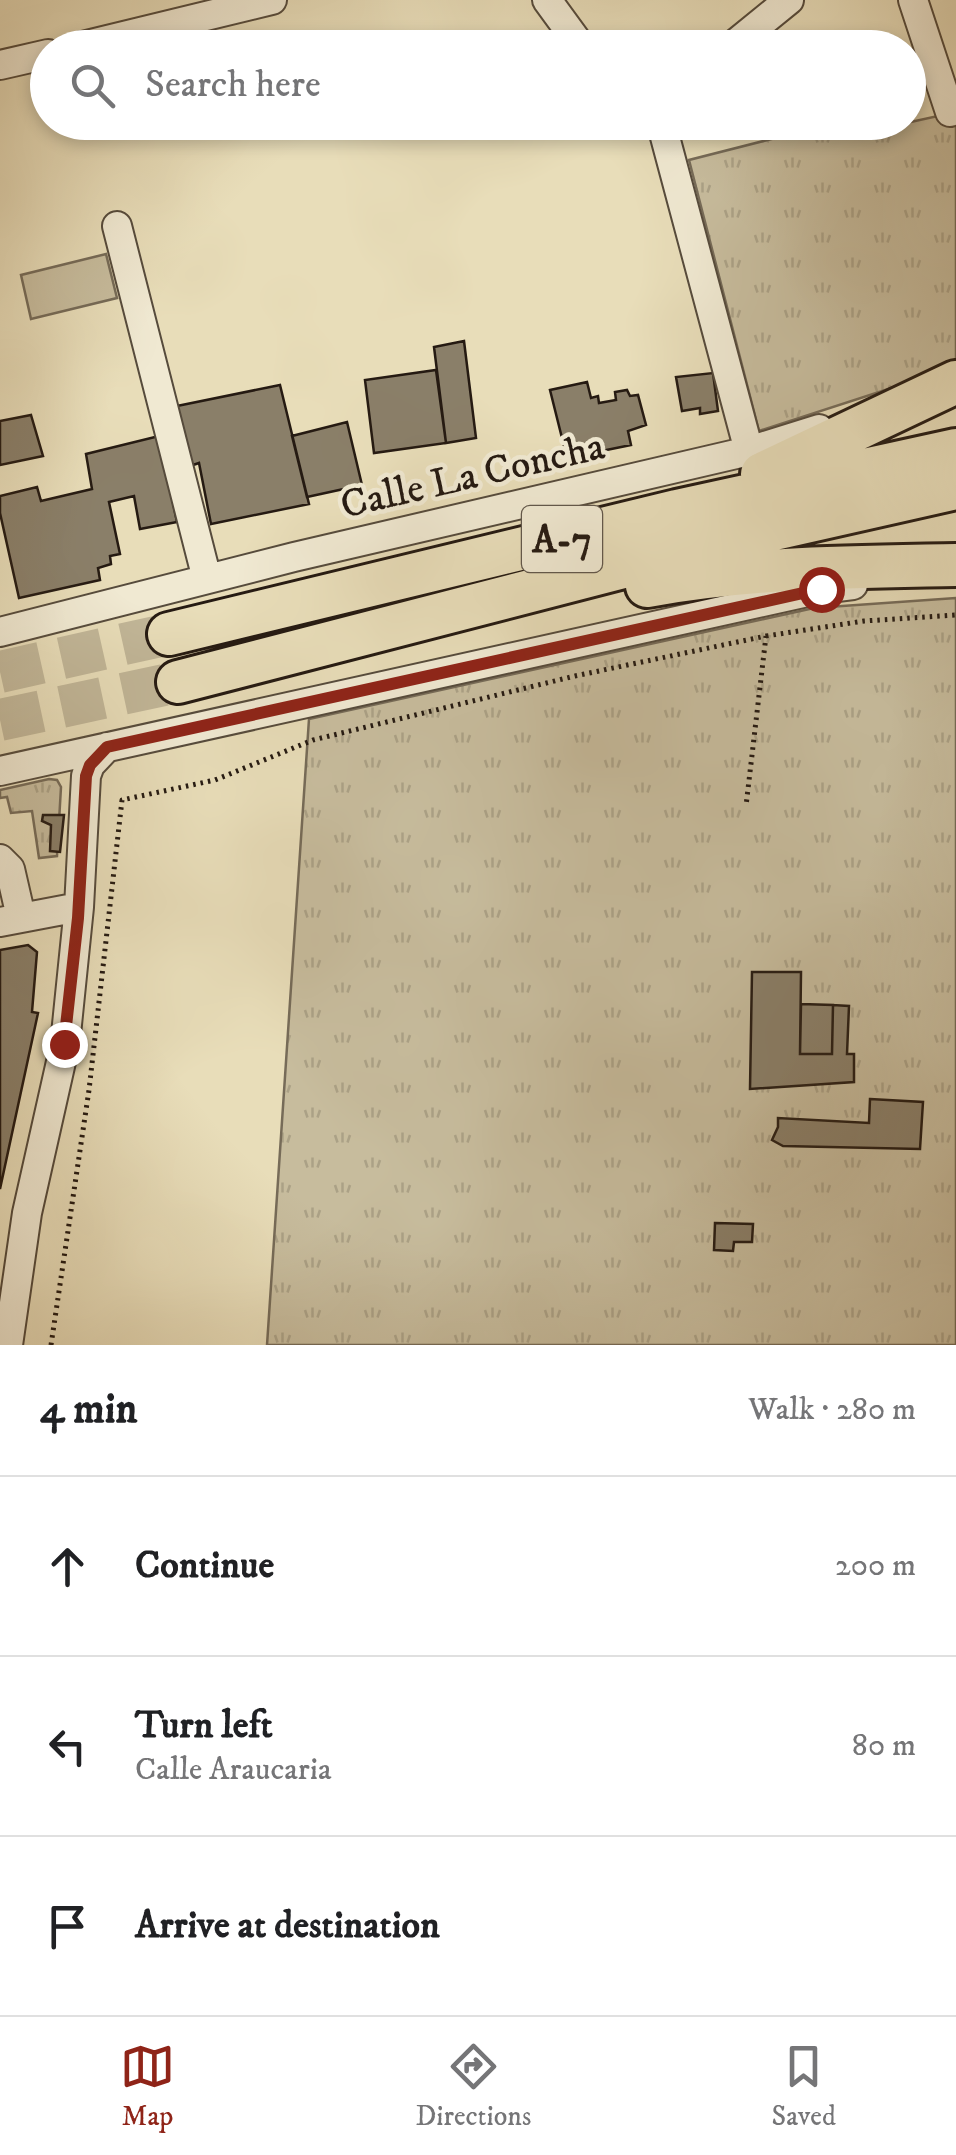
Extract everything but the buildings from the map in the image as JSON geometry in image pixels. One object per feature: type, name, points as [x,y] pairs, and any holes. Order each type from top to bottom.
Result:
[{"type":"highway","points":[[677,511],[836,441],[956,379]]},
{"type":"highway","name":"A-7","points":[[169,634],[677,511],[956,450]]},
{"type":"highway","name":"A-7","points":[[178,682],[743,536],[956,488]]},
{"type":"highway","points":[[386,629],[470,624],[641,587],[726,574],[956,568]]},
{"type":"street","points":[[148,30],[272,0]]},
{"type":"street","points":[[547,0],[569,30]]},
{"type":"street","points":[[752,30],[789,0]]},
{"type":"street","points":[[913,0],[923,30]]},
{"type":"street","points":[[926,39],[950,112]]},
{"type":"street","points":[[0,66],[30,58]]},
{"type":"street","points":[[667,140],[749,450]]},
{"type":"street","points":[[117,226],[207,579]]},
{"type":"street","name":"Calle La Concha","points":[[0,632],[749,450],[956,379]]},
{"type":"street","points":[[0,772],[821,589],[956,568]]},
{"type":"street","points":[[8,1345],[27,1213],[64,1044],[78,913],[86,776],[90,765],[107,747]]},
{"type":"street","points":[[52,760],[72,764],[86,776]]},
{"type":"street","points":[[0,859],[10,869],[7,924],[78,913]]},
{"type":"path","points":[[51,1345],[89,1090],[122,800],[215,780],[312,740],[575,676],[766,636],[864,621],[956,615]]},
{"type":"path","points":[[746,806],[766,636]]},
{"type":"green space","points":[[956,112],[956,359],[910,382],[759,431],[689,160],[767,140],[926,140],[926,119]]},
{"type":"green space","points":[[106,254],[117,298],[31,319],[21,275]]},
{"type":"green space","points":[[956,598],[956,1345],[267,1345],[309,719],[814,608]]},
{"type":"green space","points":[[57,780],[61,787],[57,856],[39,858],[32,811],[11,813],[7,797],[0,798],[0,790]]},
{"type":"tunnel","points":[[0,672],[169,634]]},
{"type":"tunnel","points":[[0,720],[178,682]]},
{"type":"route","points":[[64,1044],[78,918],[86,776],[90,765],[107,747],[821,589]]}]
